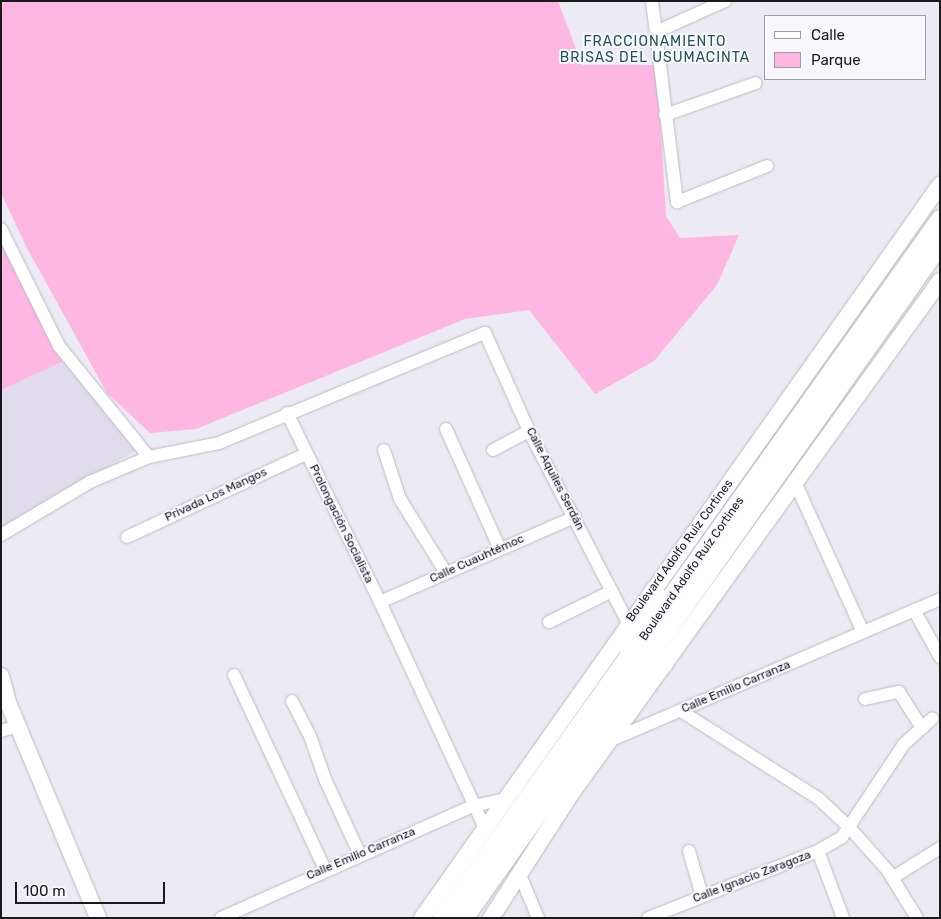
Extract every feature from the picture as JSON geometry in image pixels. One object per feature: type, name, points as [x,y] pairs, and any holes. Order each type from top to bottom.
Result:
[{"type":"highway","name":"Boulevard Adolfo Ruíz Cortines","points":[[463,918],[608,700],[940,219]]},
{"type":"highway","name":"Boulevard Adolfo Ruíz Cortines","points":[[442,918],[608,700],[940,243]]},
{"type":"highway","points":[[608,700],[654,590]]},
{"type":"highway","points":[[608,700],[663,663]]},
{"type":"main road","name":"Boulevard Adolfo Ruiz Cortines","points":[[422,918],[628,623],[654,590],[940,186]]},
{"type":"main road","points":[[491,918],[663,663],[940,281]]},
{"type":"main road","points":[[1,676],[5,699],[98,918]]},
{"type":"street","points":[[652,1],[665,115],[678,202],[767,166]]},
{"type":"street","points":[[656,32],[725,1]]},
{"type":"street","points":[[665,115],[756,83]]},
{"type":"street","points":[[1,229],[59,346],[149,457]]},
{"type":"street","name":"Calle Aquiles Serdán","points":[[287,413],[485,333],[529,432],[628,623]]},
{"type":"street","points":[[1,535],[90,482],[149,457],[219,443],[287,413]]},
{"type":"street","name":"Prolongación Socialista","points":[[287,413],[380,602],[473,806],[485,828]]},
{"type":"street","points":[[446,429],[500,549]]},
{"type":"street","points":[[493,450],[529,432]]},
{"type":"street","points":[[384,450],[400,499],[446,573]]},
{"type":"street","name":"Privada Los Mangos","points":[[127,537],[306,454]]},
{"type":"street","points":[[794,480],[863,632]]},
{"type":"street","name":"Calle Cuauhtémoc","points":[[380,602],[574,517]]},
{"type":"street","points":[[548,622],[612,591]]},
{"type":"street","name":"Calle Emilio Carranza","points":[[609,741],[940,599]]},
{"type":"street","points":[[914,610],[940,657]]},
{"type":"street","points":[[234,675],[325,869]]},
{"type":"street","name":"Calle Ignacio Zaragoza","points":[[648,918],[818,851],[842,837],[904,744],[927,723],[899,692],[865,699]]},
{"type":"street","points":[[292,701],[310,736],[325,779],[360,855]]},
{"type":"street","points":[[681,711],[819,799],[849,827],[892,878],[917,918]]},
{"type":"street","points":[[1,731],[18,726]]},
{"type":"street","name":"Calle Emilio Carranza","points":[[221,918],[325,869],[473,806],[505,799]]},
{"type":"street","points":[[892,878],[940,848]]},
{"type":"street","points":[[689,850],[702,896]]},
{"type":"street","points":[[818,851],[843,918]]},
{"type":"street","points":[[520,875],[538,918]]},
{"type":"shaded area","points":[[64,361],[137,450],[1,527],[1,390]]},
{"type":"green space","points":[[1,1],[558,1],[582,65],[657,65],[666,216],[680,238],[739,235],[717,285],[654,361],[595,394],[529,310],[465,319],[196,429],[150,433],[107,393],[27,248],[1,193]]},
{"type":"green space","points":[[1,241],[64,361],[1,390]]},
{"type":"district","name":"FRACCIONAMIENTO BRISAS DEL USUMACINTA","points":[[655,50]]}]
